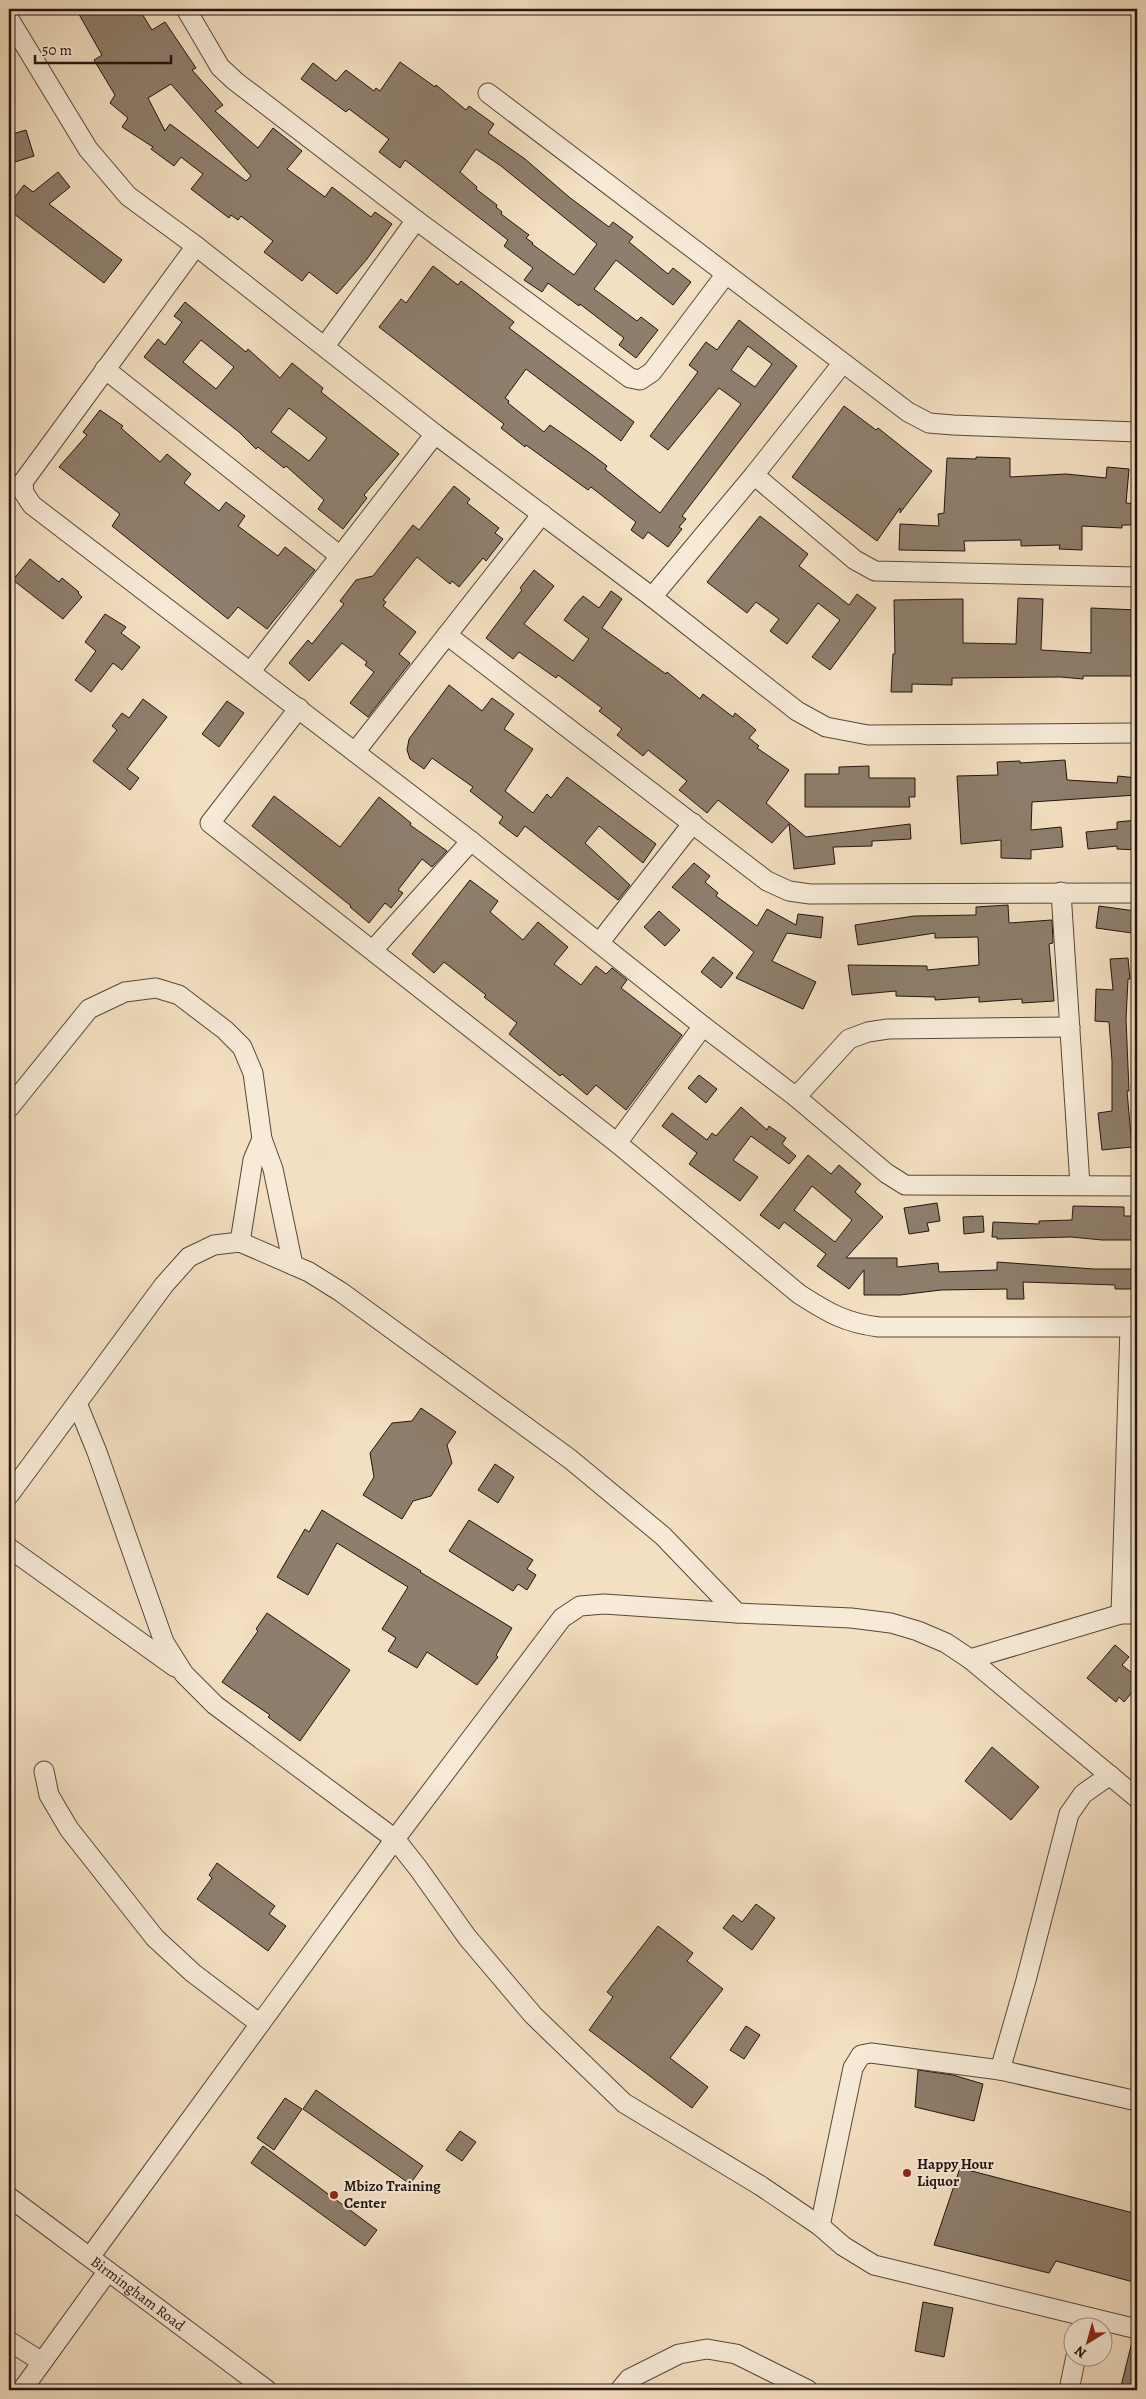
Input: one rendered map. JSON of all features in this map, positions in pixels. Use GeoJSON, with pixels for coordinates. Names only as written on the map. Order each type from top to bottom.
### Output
{"type":"FeatureCollection","features":[{"type":"Feature","properties":{"kind":"street"},"geometry":{"type":"LineString","coordinates":[[186,9],[220,67],[235,81],[416,220],[630,378],[640,380],[652,372],[726,274]]}},
{"type":"Feature","properties":{"kind":"street"},"geometry":{"type":"LineString","coordinates":[[9,19],[88,149],[128,196],[325,346],[435,434],[652,597],[797,711],[826,727],[868,735],[1137,733]]}},
{"type":"Feature","properties":{"kind":"street"},"geometry":{"type":"LineString","coordinates":[[488,93],[842,364],[908,412],[929,423],[1137,432]]}},
{"type":"Feature","properties":{"kind":"street"},"geometry":{"type":"LineString","coordinates":[[325,346],[416,220]]}},
{"type":"Feature","properties":{"kind":"street"},"geometry":{"type":"LineString","coordinates":[[196,246],[23,482],[24,493],[32,505],[472,841],[703,1026],[796,1097],[886,1172],[905,1185],[923,1187],[1137,1186]]}},
{"type":"Feature","properties":{"kind":"street"},"geometry":{"type":"LineString","coordinates":[[652,597],[754,475],[842,364]]}},
{"type":"Feature","properties":{"kind":"street"},"geometry":{"type":"LineString","coordinates":[[105,369],[340,556]]}},
{"type":"Feature","properties":{"kind":"street"},"geometry":{"type":"LineString","coordinates":[[251,671],[435,434]]}},
{"type":"Feature","properties":{"kind":"street"},"geometry":{"type":"LineString","coordinates":[[754,475],[854,560],[875,571],[1137,577]]}},
{"type":"Feature","properties":{"kind":"street"},"geometry":{"type":"LineString","coordinates":[[355,752],[542,514]]}},
{"type":"Feature","properties":{"kind":"street"},"geometry":{"type":"LineString","coordinates":[[447,635],[767,881],[789,891],[810,894],[1137,893]]}},
{"type":"Feature","properties":{"kind":"street"},"geometry":{"type":"LineString","coordinates":[[298,708],[210,823],[617,1142],[799,1294],[831,1315],[856,1325],[879,1327],[1134,1327],[1129,1614],[970,1659]]}},
{"type":"Feature","properties":{"kind":"street"},"geometry":{"type":"LineString","coordinates":[[599,943],[693,823]]}},
{"type":"Feature","properties":{"kind":"street"},"geometry":{"type":"LineString","coordinates":[[373,950],[472,841]]}},
{"type":"Feature","properties":{"kind":"street"},"geometry":{"type":"LineString","coordinates":[[1061,892],[1080,1185]]}},
{"type":"Feature","properties":{"kind":"street"},"geometry":{"type":"LineString","coordinates":[[9,1108],[89,1009],[125,992],[156,988],[179,995],[225,1030],[242,1047],[253,1073],[262,1139],[273,1169],[293,1264]]}},
{"type":"Feature","properties":{"kind":"street"},"geometry":{"type":"LineString","coordinates":[[617,1142],[703,1026]]}},
{"type":"Feature","properties":{"kind":"street"},"geometry":{"type":"LineString","coordinates":[[796,1097],[848,1038],[868,1032],[888,1029],[1070,1027]]}},
{"type":"Feature","properties":{"kind":"street"},"geometry":{"type":"LineString","coordinates":[[240,1242],[253,1160],[262,1139]]}},
{"type":"Feature","properties":{"kind":"street"},"geometry":{"type":"LineString","coordinates":[[9,1495],[164,1285],[189,1256],[214,1245],[240,1242],[293,1264],[341,1292],[570,1459],[663,1536],[737,1613]]}},
{"type":"Feature","properties":{"kind":"street"},"geometry":{"type":"LineString","coordinates":[[77,1403],[97,1452],[164,1642],[184,1674]]}},
{"type":"Feature","properties":{"kind":"street"},"geometry":{"type":"LineString","coordinates":[[9,1548],[184,1674],[215,1705],[394,1840],[418,1868],[467,1937],[533,2016],[624,2102],[762,2186],[820,2226],[843,2246],[874,2265],[1065,2316]]}},
{"type":"Feature","properties":{"kind":"street"},"geometry":{"type":"LineString","coordinates":[[90,2257],[394,1840],[562,1618],[580,1606],[604,1604],[851,1618],[918,1630],[946,1643],[970,1659],[1137,1798]]}},
{"type":"Feature","properties":{"kind":"street"},"geometry":{"type":"LineString","coordinates":[[44,1771],[49,1795],[69,1829],[155,1938],[193,1973],[260,2024]]}},
{"type":"Feature","properties":{"kind":"street"},"geometry":{"type":"LineString","coordinates":[[1000,2070],[1026,1980],[1069,1814],[1083,1794],[1110,1775]]}},
{"type":"Feature","properties":{"kind":"street"},"geometry":{"type":"LineString","coordinates":[[820,2226],[853,2068],[861,2055],[871,2052],[1000,2070],[1137,2101]]}},
{"type":"Feature","properties":{"kind":"street","name":"Birmingham Road"},"geometry":{"type":"LineString","coordinates":[[9,2197],[267,2390]]}},
{"type":"Feature","properties":{"kind":"street"},"geometry":{"type":"LineString","coordinates":[[22,2390],[108,2271]]}},
{"type":"Feature","properties":{"kind":"street"},"geometry":{"type":"LineString","coordinates":[[1114,2326],[1137,2329]]}},
{"type":"Feature","properties":{"kind":"street"},"geometry":{"type":"LineString","coordinates":[[9,2341],[42,2362]]}},
{"type":"Feature","properties":{"kind":"street"},"geometry":{"type":"LineString","coordinates":[[620,2390],[629,2379],[679,2354],[707,2349],[736,2354],[808,2390]]}},
{"type":"Feature","properties":{"kind":"street"},"geometry":{"type":"LineString","coordinates":[[1069,2390],[1074,2366]]}},
{"type":"Feature","properties":{"kind":"building"},"geometry":{"type":"Polygon","coordinates":[[[76,9],[139,9],[152,30],[165,22],[196,68],[192,70],[223,105],[215,111],[258,148],[273,128],[302,151],[287,169],[325,197],[332,187],[371,217],[375,212],[392,224],[367,259],[337,294],[309,272],[302,281],[264,252],[273,241],[241,216],[238,220],[231,215],[229,218],[191,189],[203,174],[181,157],[174,166],[151,149],[153,147],[122,127],[128,118],[110,103],[115,95],[94,60],[102,55],[76,9]],[[171,84],[148,98],[165,131],[170,124],[246,181],[251,176],[171,84]]]}},
{"type":"Feature","properties":{"kind":"building"},"geometry":{"type":"Polygon","coordinates":[[[400,62],[435,87],[436,85],[466,110],[469,106],[494,124],[488,133],[525,159],[569,197],[609,227],[613,222],[633,237],[629,242],[668,274],[673,268],[691,282],[673,305],[616,260],[594,289],[637,321],[641,317],[658,330],[636,358],[619,345],[624,338],[580,304],[579,306],[548,283],[542,292],[524,280],[533,268],[504,246],[508,240],[405,160],[400,168],[379,152],[389,139],[349,109],[346,112],[301,79],[313,63],[336,81],[346,70],[374,91],[376,88],[380,91],[400,62]],[[476,149],[460,172],[477,187],[476,189],[497,205],[496,207],[502,212],[501,214],[529,235],[526,238],[532,244],[574,275],[597,244],[501,166],[476,149]]]}},
{"type":"Feature","properties":{"kind":"building"},"geometry":{"type":"Polygon","coordinates":[[[26,130],[34,156],[15,162],[9,135],[26,130]]]}},
{"type":"Feature","properties":{"kind":"building"},"geometry":{"type":"Polygon","coordinates":[[[58,172],[70,187],[49,204],[122,260],[104,283],[9,210],[9,205],[24,185],[33,192],[58,172]]]}},
{"type":"Feature","properties":{"kind":"building"},"geometry":{"type":"Polygon","coordinates":[[[433,266],[458,285],[461,281],[514,322],[509,328],[634,422],[621,441],[526,369],[505,398],[509,401],[508,403],[544,432],[550,425],[587,451],[607,466],[605,469],[660,513],[741,404],[719,388],[668,450],[650,436],[698,372],[689,365],[706,342],[717,350],[739,320],[797,366],[682,516],[686,519],[679,527],[682,529],[668,547],[648,532],[643,539],[631,530],[636,522],[591,487],[588,490],[526,445],[525,447],[501,428],[504,424],[379,327],[401,299],[406,303],[433,266]],[[748,346],[731,370],[755,387],[772,364],[748,346]]]}},
{"type":"Feature","properties":{"kind":"building"},"geometry":{"type":"Polygon","coordinates":[[[185,302],[246,352],[248,349],[280,378],[292,363],[323,388],[321,392],[399,454],[364,495],[367,498],[343,529],[318,509],[324,500],[286,466],[284,468],[258,447],[256,449],[239,432],[144,357],[158,339],[165,345],[182,322],[174,316],[185,302]],[[201,340],[183,362],[216,389],[234,367],[201,340]],[[289,408],[271,432],[309,461],[327,438],[289,408]]]}},
{"type":"Feature","properties":{"kind":"building"},"geometry":{"type":"Polygon","coordinates":[[[844,406],[876,430],[878,428],[932,471],[900,513],[900,508],[877,541],[792,477],[844,406]]]}},
{"type":"Feature","properties":{"kind":"building"},"geometry":{"type":"Polygon","coordinates":[[[100,410],[123,426],[121,428],[160,462],[167,454],[191,474],[184,483],[219,511],[226,502],[245,516],[238,526],[278,556],[285,547],[315,570],[267,629],[238,607],[228,619],[112,526],[120,514],[59,467],[87,435],[83,432],[100,410]]]}},
{"type":"Feature","properties":{"kind":"building"},"geometry":{"type":"Polygon","coordinates":[[[976,457],[1010,458],[1010,477],[1066,474],[1106,478],[1107,467],[1129,469],[1126,503],[1137,504],[1137,525],[1122,525],[1122,528],[1082,526],[1082,550],[1059,549],[1060,545],[1021,546],[1021,540],[964,541],[965,551],[899,550],[900,524],[939,526],[938,514],[944,513],[947,458],[976,459],[976,457]]]}},
{"type":"Feature","properties":{"kind":"building"},"geometry":{"type":"Polygon","coordinates":[[[454,486],[470,499],[467,503],[499,528],[495,533],[503,539],[486,561],[483,558],[459,587],[452,581],[450,584],[417,557],[383,600],[386,602],[383,606],[416,632],[399,654],[410,663],[368,717],[350,703],[374,672],[365,665],[367,662],[342,643],[309,681],[289,663],[308,640],[312,644],[344,604],[340,601],[356,580],[373,576],[413,525],[419,530],[454,486]]]}},
{"type":"Feature","properties":{"kind":"building"},"geometry":{"type":"Polygon","coordinates":[[[760,516],[808,554],[799,566],[849,605],[857,594],[876,608],[830,670],[812,657],[840,620],[818,603],[787,644],[770,631],[779,619],[756,602],[747,613],[707,582],[760,516]]]}},
{"type":"Feature","properties":{"kind":"building"},"geometry":{"type":"Polygon","coordinates":[[[30,559],[59,582],[62,578],[79,592],[82,597],[63,619],[13,580],[30,559]]]}},
{"type":"Feature","properties":{"kind":"building"},"geometry":{"type":"Polygon","coordinates":[[[534,570],[554,586],[524,624],[573,661],[589,639],[564,620],[575,605],[583,596],[599,608],[611,591],[622,599],[602,628],[666,674],[667,672],[700,699],[703,694],[733,717],[735,713],[756,730],[749,738],[759,746],[757,748],[789,770],[766,803],[806,837],[910,824],[911,839],[872,841],[872,846],[833,847],[835,864],[794,869],[789,824],[772,843],[718,800],[707,813],[679,790],[687,781],[648,750],[643,756],[617,735],[622,729],[599,711],[602,708],[558,675],[556,678],[519,652],[513,659],[486,638],[522,590],[520,588],[534,570]]]}},
{"type":"Feature","properties":{"kind":"building"},"geometry":{"type":"Polygon","coordinates":[[[1018,598],[1043,599],[1041,650],[1091,653],[1091,608],[1137,610],[1137,676],[1083,676],[1083,679],[1061,677],[952,678],[952,685],[912,684],[912,692],[891,692],[893,654],[895,654],[894,600],[963,599],[963,643],[1016,644],[1018,598]]]}},
{"type":"Feature","properties":{"kind":"building"},"geometry":{"type":"Polygon","coordinates":[[[105,614],[126,627],[121,633],[140,647],[122,670],[113,663],[91,692],[75,680],[96,651],[85,642],[105,614]]]}},
{"type":"Feature","properties":{"kind":"building"},"geometry":{"type":"Polygon","coordinates":[[[449,685],[482,711],[492,698],[514,714],[504,729],[533,749],[505,791],[533,813],[547,794],[551,798],[567,777],[656,844],[643,863],[599,826],[585,843],[630,885],[618,900],[525,826],[517,837],[499,823],[503,817],[470,791],[473,787],[432,758],[424,769],[410,759],[407,750],[409,739],[449,685]]]}},
{"type":"Feature","properties":{"kind":"building"},"geometry":{"type":"Polygon","coordinates":[[[143,699],[167,717],[127,769],[139,778],[130,790],[93,761],[117,730],[112,726],[122,713],[129,718],[143,699]]]}},
{"type":"Feature","properties":{"kind":"building"},"geometry":{"type":"Polygon","coordinates":[[[227,701],[244,713],[219,747],[202,734],[227,701]]]}},
{"type":"Feature","properties":{"kind":"building"},"geometry":{"type":"Polygon","coordinates":[[[1065,760],[1067,780],[1117,783],[1118,776],[1137,778],[1137,795],[1032,802],[1031,830],[1061,827],[1063,847],[1031,850],[1031,859],[1001,858],[1001,840],[961,844],[957,776],[998,775],[997,762],[1020,761],[1020,763],[1065,760]]]}},
{"type":"Feature","properties":{"kind":"building"},"geometry":{"type":"Polygon","coordinates":[[[869,766],[869,778],[915,778],[915,797],[909,797],[910,807],[805,807],[805,774],[839,774],[839,767],[869,766]]]}},
{"type":"Feature","properties":{"kind":"building"},"geometry":{"type":"Polygon","coordinates":[[[274,796],[340,847],[379,797],[411,823],[410,825],[447,851],[432,867],[422,859],[398,890],[403,893],[391,908],[385,903],[369,923],[351,906],[252,826],[274,796]]]}},
{"type":"Feature","properties":{"kind":"building"},"geometry":{"type":"Polygon","coordinates":[[[1137,820],[1137,850],[1117,849],[1117,846],[1088,849],[1086,832],[1117,829],[1117,822],[1137,820]]]}},
{"type":"Feature","properties":{"kind":"building"},"geometry":{"type":"Polygon","coordinates":[[[694,863],[710,876],[705,882],[718,893],[716,896],[757,926],[767,909],[796,925],[798,914],[823,917],[821,938],[787,933],[772,961],[816,982],[803,1009],[736,978],[754,952],[672,887],[694,863]]]}},
{"type":"Feature","properties":{"kind":"building"},"geometry":{"type":"Polygon","coordinates":[[[470,880],[498,901],[490,912],[523,940],[538,922],[568,947],[554,964],[581,985],[596,966],[606,974],[612,968],[627,980],[621,988],[682,1035],[626,1110],[596,1085],[587,1095],[562,1074],[560,1076],[509,1034],[517,1023],[484,997],[486,995],[444,962],[434,973],[412,954],[470,880]]]}},
{"type":"Feature","properties":{"kind":"building"},"geometry":{"type":"Polygon","coordinates":[[[1008,905],[1009,923],[1052,920],[1053,943],[1049,944],[1054,1001],[1022,1003],[1022,999],[979,1002],[979,997],[935,1000],[935,997],[896,996],[896,991],[852,995],[848,965],[927,966],[927,970],[979,965],[978,937],[935,938],[935,933],[858,945],[855,925],[914,916],[976,915],[976,907],[1008,905]]]}},
{"type":"Feature","properties":{"kind":"building"},"geometry":{"type":"Polygon","coordinates":[[[1099,906],[1135,911],[1132,933],[1096,928],[1099,906]]]}},
{"type":"Feature","properties":{"kind":"building"},"geometry":{"type":"Polygon","coordinates":[[[659,911],[680,930],[665,946],[644,927],[659,911]]]}},
{"type":"Feature","properties":{"kind":"building"},"geometry":{"type":"Polygon","coordinates":[[[713,957],[733,973],[721,988],[701,972],[713,957]]]}},
{"type":"Feature","properties":{"kind":"building"},"geometry":{"type":"Polygon","coordinates":[[[1128,958],[1130,979],[1128,979],[1126,1019],[1129,1091],[1127,1091],[1132,1147],[1102,1150],[1098,1113],[1112,1111],[1112,1061],[1109,1022],[1095,1021],[1096,989],[1113,990],[1110,959],[1128,958]]]}},
{"type":"Feature","properties":{"kind":"building"},"geometry":{"type":"Polygon","coordinates":[[[699,1075],[717,1089],[706,1103],[688,1088],[699,1075]]]}},
{"type":"Feature","properties":{"kind":"building"},"geometry":{"type":"Polygon","coordinates":[[[741,1107],[767,1130],[769,1126],[786,1138],[782,1144],[796,1156],[789,1164],[751,1136],[733,1160],[758,1177],[740,1201],[689,1164],[697,1153],[662,1126],[672,1113],[707,1140],[712,1133],[716,1136],[741,1107]]]}},
{"type":"Feature","properties":{"kind":"building"},"geometry":{"type":"Polygon","coordinates":[[[808,1155],[831,1174],[839,1165],[861,1184],[855,1192],[883,1217],[846,1258],[897,1258],[897,1267],[938,1263],[939,1272],[997,1270],[997,1262],[1094,1269],[1137,1269],[1137,1289],[1115,1289],[1115,1285],[1023,1282],[1024,1299],[1007,1299],[1007,1289],[941,1290],[900,1295],[864,1295],[864,1270],[849,1289],[817,1266],[826,1254],[784,1222],[779,1229],[760,1215],[808,1155]],[[812,1186],[794,1210],[835,1242],[852,1220],[812,1186]]]}},
{"type":"Feature","properties":{"kind":"building"},"geometry":{"type":"Polygon","coordinates":[[[937,1203],[940,1221],[927,1223],[929,1231],[909,1234],[904,1208],[937,1203]]]}},
{"type":"Feature","properties":{"kind":"building"},"geometry":{"type":"Polygon","coordinates":[[[1073,1206],[1124,1207],[1124,1216],[1137,1216],[1137,1240],[1102,1240],[1071,1237],[997,1239],[997,1237],[992,1237],[993,1222],[1039,1224],[1039,1221],[1072,1220],[1073,1206]]]}},
{"type":"Feature","properties":{"kind":"building"},"geometry":{"type":"Polygon","coordinates":[[[983,1216],[984,1232],[964,1234],[963,1217],[983,1216]]]}},
{"type":"Feature","properties":{"kind":"building"},"geometry":{"type":"Polygon","coordinates":[[[421,1408],[456,1432],[447,1445],[452,1463],[431,1496],[413,1501],[402,1519],[363,1495],[374,1477],[370,1453],[392,1423],[412,1421],[421,1408]]]}},
{"type":"Feature","properties":{"kind":"building"},"geometry":{"type":"Polygon","coordinates":[[[495,1464],[514,1477],[498,1503],[478,1490],[495,1464]]]}},
{"type":"Feature","properties":{"kind":"building"},"geometry":{"type":"Polygon","coordinates":[[[322,1510],[512,1628],[496,1655],[498,1657],[477,1685],[427,1652],[417,1668],[388,1651],[396,1638],[382,1629],[408,1587],[337,1543],[308,1595],[277,1577],[305,1529],[309,1532],[322,1510]]]}},
{"type":"Feature","properties":{"kind":"building"},"geometry":{"type":"Polygon","coordinates":[[[469,1520],[533,1560],[527,1569],[536,1575],[527,1590],[518,1584],[513,1591],[449,1551],[469,1520]]]}},
{"type":"Feature","properties":{"kind":"building"},"geometry":{"type":"Polygon","coordinates":[[[267,1613],[350,1670],[300,1741],[268,1717],[270,1715],[222,1682],[258,1631],[256,1629],[267,1613]]]}},
{"type":"Feature","properties":{"kind":"building"},"geometry":{"type":"Polygon","coordinates":[[[1115,1645],[1129,1657],[1122,1665],[1137,1677],[1137,1686],[1124,1702],[1119,1697],[1116,1702],[1087,1678],[1115,1645]]]}},
{"type":"Feature","properties":{"kind":"building"},"geometry":{"type":"Polygon","coordinates":[[[992,1747],[1039,1787],[1011,1820],[965,1781],[992,1747]]]}},
{"type":"Feature","properties":{"kind":"building"},"geometry":{"type":"Polygon","coordinates":[[[217,1863],[275,1906],[269,1914],[286,1926],[268,1951],[197,1899],[212,1878],[209,1875],[217,1863]]]}},
{"type":"Feature","properties":{"kind":"building"},"geometry":{"type":"Polygon","coordinates":[[[756,1904],[775,1918],[752,1950],[723,1928],[733,1915],[742,1922],[756,1904]]]}},
{"type":"Feature","properties":{"kind":"building"},"geometry":{"type":"Polygon","coordinates":[[[658,1926],[693,1953],[687,1961],[723,1989],[670,2058],[708,2087],[692,2108],[589,2030],[613,1997],[607,1992],[658,1926]]]}},
{"type":"Feature","properties":{"kind":"building"},"geometry":{"type":"Polygon","coordinates":[[[746,2026],[760,2035],[744,2059],[730,2050],[746,2026]]]}},
{"type":"Feature","properties":{"kind":"building"},"geometry":{"type":"Polygon","coordinates":[[[918,2070],[953,2075],[983,2084],[974,2121],[915,2107],[918,2070]]]}},
{"type":"Feature","properties":{"kind":"building"},"geometry":{"type":"Polygon","coordinates":[[[316,2090],[423,2166],[410,2184],[303,2109],[316,2090]]]}},
{"type":"Feature","properties":{"kind":"building"},"geometry":{"type":"Polygon","coordinates":[[[285,2098],[302,2109],[274,2150],[257,2138],[285,2098]]]}},
{"type":"Feature","properties":{"kind":"building"},"geometry":{"type":"Polygon","coordinates":[[[460,2131],[476,2142],[462,2161],[446,2150],[460,2131]]]}},
{"type":"Feature","properties":{"kind":"building"},"geometry":{"type":"Polygon","coordinates":[[[263,2146],[377,2230],[365,2246],[251,2163],[263,2146]]]}},
{"type":"Feature","properties":{"kind":"building"},"geometry":{"type":"Polygon","coordinates":[[[960,2168],[1137,2214],[1137,2283],[1056,2261],[1049,2273],[934,2245],[960,2168]]]}},
{"type":"Feature","properties":{"kind":"building"},"geometry":{"type":"Polygon","coordinates":[[[923,2302],[953,2308],[944,2357],[915,2351],[923,2302]]]}},
{"type":"Feature","properties":{"kind":"building"},"geometry":{"type":"Polygon","coordinates":[[[1132,2342],[1137,2343],[1137,2390],[1120,2390],[1132,2342]]]}},
{"type":"Feature","properties":{"kind":"place","name":"Happy Hour Liquor"},"geometry":{"type":"Point","coordinates":[907,2173]}},
{"type":"Feature","properties":{"kind":"place","name":"Mbizo Training Center"},"geometry":{"type":"Point","coordinates":[334,2195]}}]}
